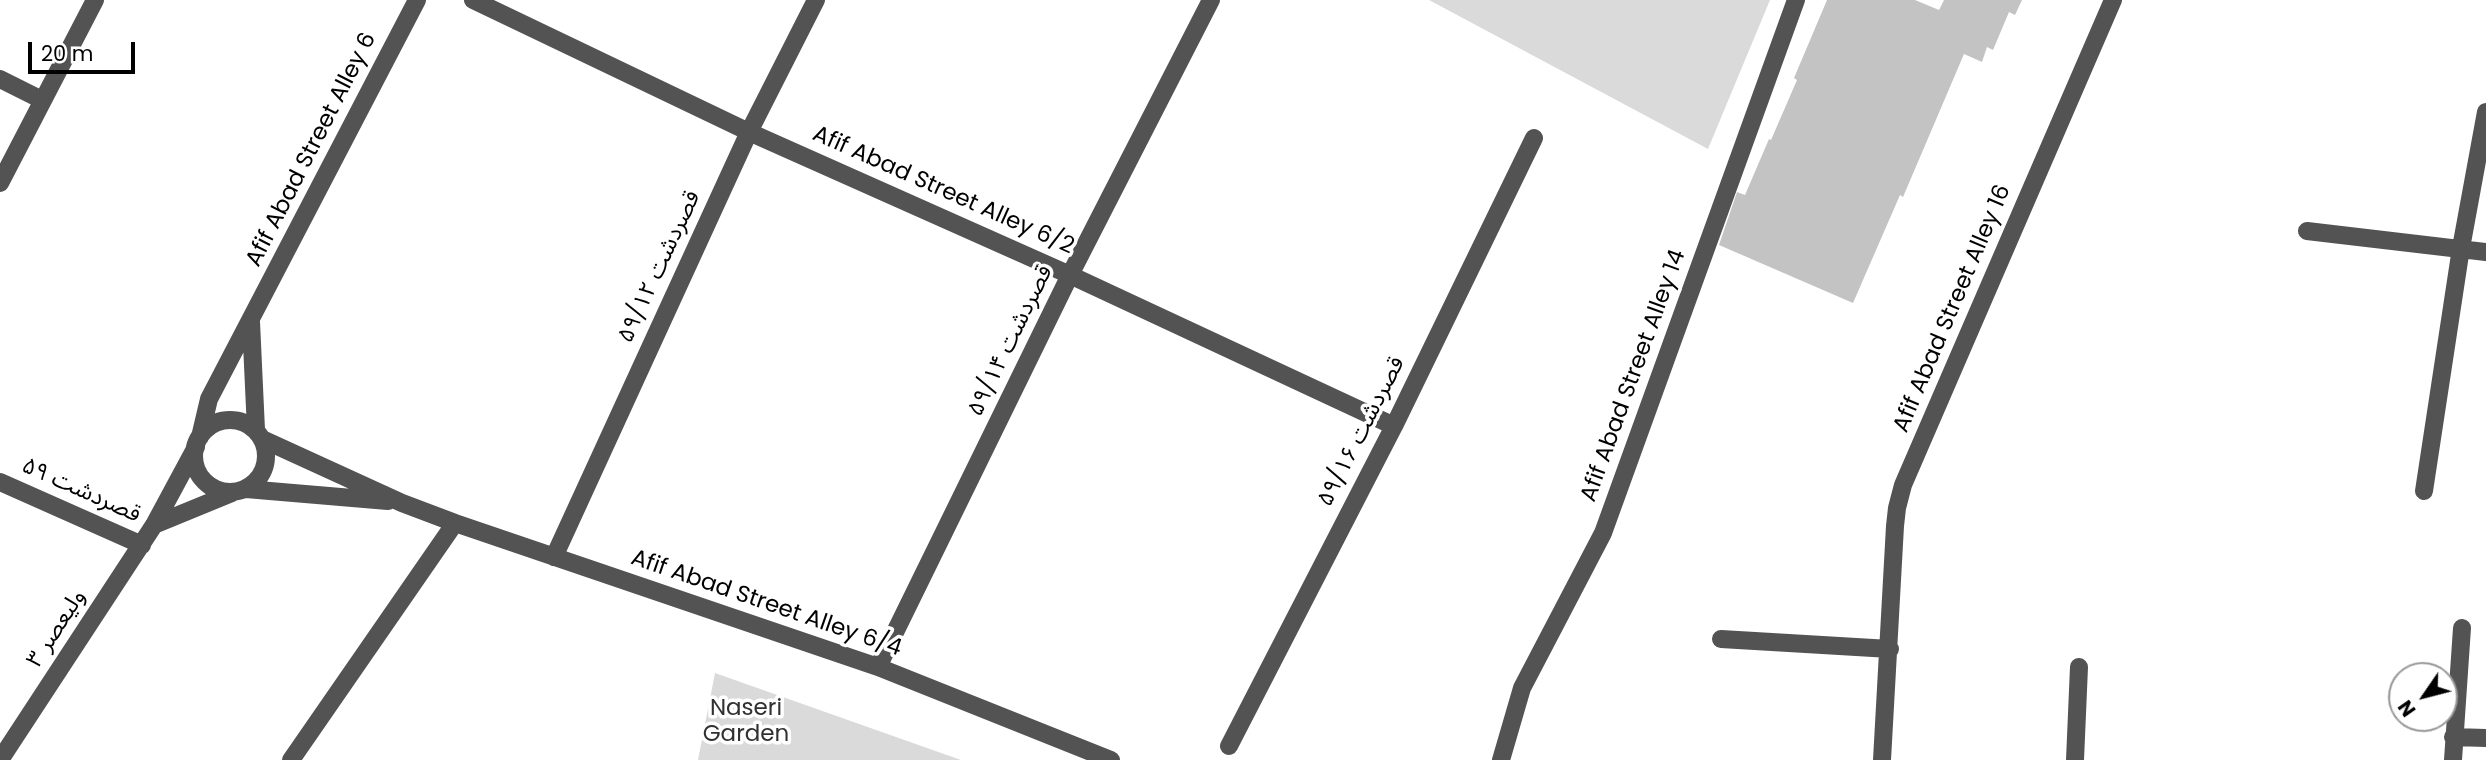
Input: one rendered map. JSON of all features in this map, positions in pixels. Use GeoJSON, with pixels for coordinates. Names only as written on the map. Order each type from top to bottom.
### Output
{"type":"FeatureCollection","features":[{"type":"Feature","properties":{"kind":"street"},"geometry":{"type":"LineString","coordinates":[[0,183],[95,0]]}},
{"type":"Feature","properties":{"kind":"street","name":"Afif Abad Street Alley 6"},"geometry":{"type":"LineString","coordinates":[[198,442],[209,399],[417,0]]}},
{"type":"Feature","properties":{"kind":"street","name":"Afif Abad Street Alley 6/2"},"geometry":{"type":"LineString","coordinates":[[473,0],[749,132],[1070,275],[1394,426]]}},
{"type":"Feature","properties":{"kind":"street","name":"۵۹/۱۲ قصردشت"},"geometry":{"type":"LineString","coordinates":[[554,557],[749,132],[816,0]]}},
{"type":"Feature","properties":{"kind":"street","name":"۵۹/۱۴ قصردشت"},"geometry":{"type":"LineString","coordinates":[[878,667],[1070,275],[1211,0]]}},
{"type":"Feature","properties":{"kind":"street","name":"Afif Abad Street Alley 14"},"geometry":{"type":"LineString","coordinates":[[1501,760],[1522,688],[1603,533],[1796,0]]}},
{"type":"Feature","properties":{"kind":"street","name":"Afif Abad Street Alley 16"},"geometry":{"type":"LineString","coordinates":[[1882,760],[1896,517],[1903,485],[2113,0]]}},
{"type":"Feature","properties":{"kind":"street"},"geometry":{"type":"LineString","coordinates":[[0,79],[42,100]]}},
{"type":"Feature","properties":{"kind":"street"},"geometry":{"type":"LineString","coordinates":[[2424,491],[2461,247],[2486,113]]}},
{"type":"Feature","properties":{"kind":"street","name":"۵۹/۱۶ قصردشت"},"geometry":{"type":"LineString","coordinates":[[1229,746],[1394,426],[1534,138]]}},
{"type":"Feature","properties":{"kind":"street"},"geometry":{"type":"LineString","coordinates":[[2307,231],[2486,252]]}},
{"type":"Feature","properties":{"kind":"street","name":"Afif Abad Street Alley 6"},"geometry":{"type":"LineString","coordinates":[[251,322],[259,435]]}},
{"type":"Feature","properties":{"kind":"street"},"geometry":{"type":"LineString","coordinates":[[155,525],[240,490],[255,482],[266,462],[259,435],[247,424],[226,420],[206,429],[198,442],[195,464],[204,479],[217,490],[240,490]]}},
{"type":"Feature","properties":{"kind":"street","name":"Afif Abad Street Alley 6/4"},"geometry":{"type":"LineString","coordinates":[[259,435],[402,503],[878,667],[1111,760]]}},
{"type":"Feature","properties":{"kind":"street","name":"۳ ولیعصر"},"geometry":{"type":"LineString","coordinates":[[0,760],[155,525],[198,442]]}},
{"type":"Feature","properties":{"kind":"street","name":"۵۹ قصردشت"},"geometry":{"type":"LineString","coordinates":[[0,482],[142,545]]}},
{"type":"Feature","properties":{"kind":"street","name":"Afif Abad Street Alley 6/4"},"geometry":{"type":"LineString","coordinates":[[240,490],[402,503]]}},
{"type":"Feature","properties":{"kind":"street"},"geometry":{"type":"LineString","coordinates":[[291,760],[455,523]]}},
{"type":"Feature","properties":{"kind":"street"},"geometry":{"type":"LineString","coordinates":[[2453,760],[2462,628]]}},
{"type":"Feature","properties":{"kind":"street"},"geometry":{"type":"LineString","coordinates":[[1721,639],[1890,649]]}},
{"type":"Feature","properties":{"kind":"street"},"geometry":{"type":"LineString","coordinates":[[2075,760],[2079,667]]}},
{"type":"Feature","properties":{"kind":"street"},"geometry":{"type":"LineString","coordinates":[[2454,737],[2486,738]]}},
{"type":"Feature","properties":{"kind":"green space"},"geometry":{"type":"Polygon","coordinates":[[[1429,0],[1770,0],[1708,149],[1429,0]]]}},
{"type":"Feature","properties":{"kind":"green space","name":"Naseri Garden"},"geometry":{"type":"Polygon","coordinates":[[[715,673],[961,760],[698,760],[715,673]]]}},
{"type":"Feature","properties":{"kind":"building"},"geometry":{"type":"Polygon","coordinates":[[[1827,0],[1915,0],[1939,10],[1944,0],[2022,0],[2015,15],[2009,12],[1993,50],[1987,47],[1982,62],[1964,54],[1903,197],[1900,195],[1853,303],[1719,245],[1737,192],[1745,195],[1769,139],[1771,140],[1827,0]]]}}]}
